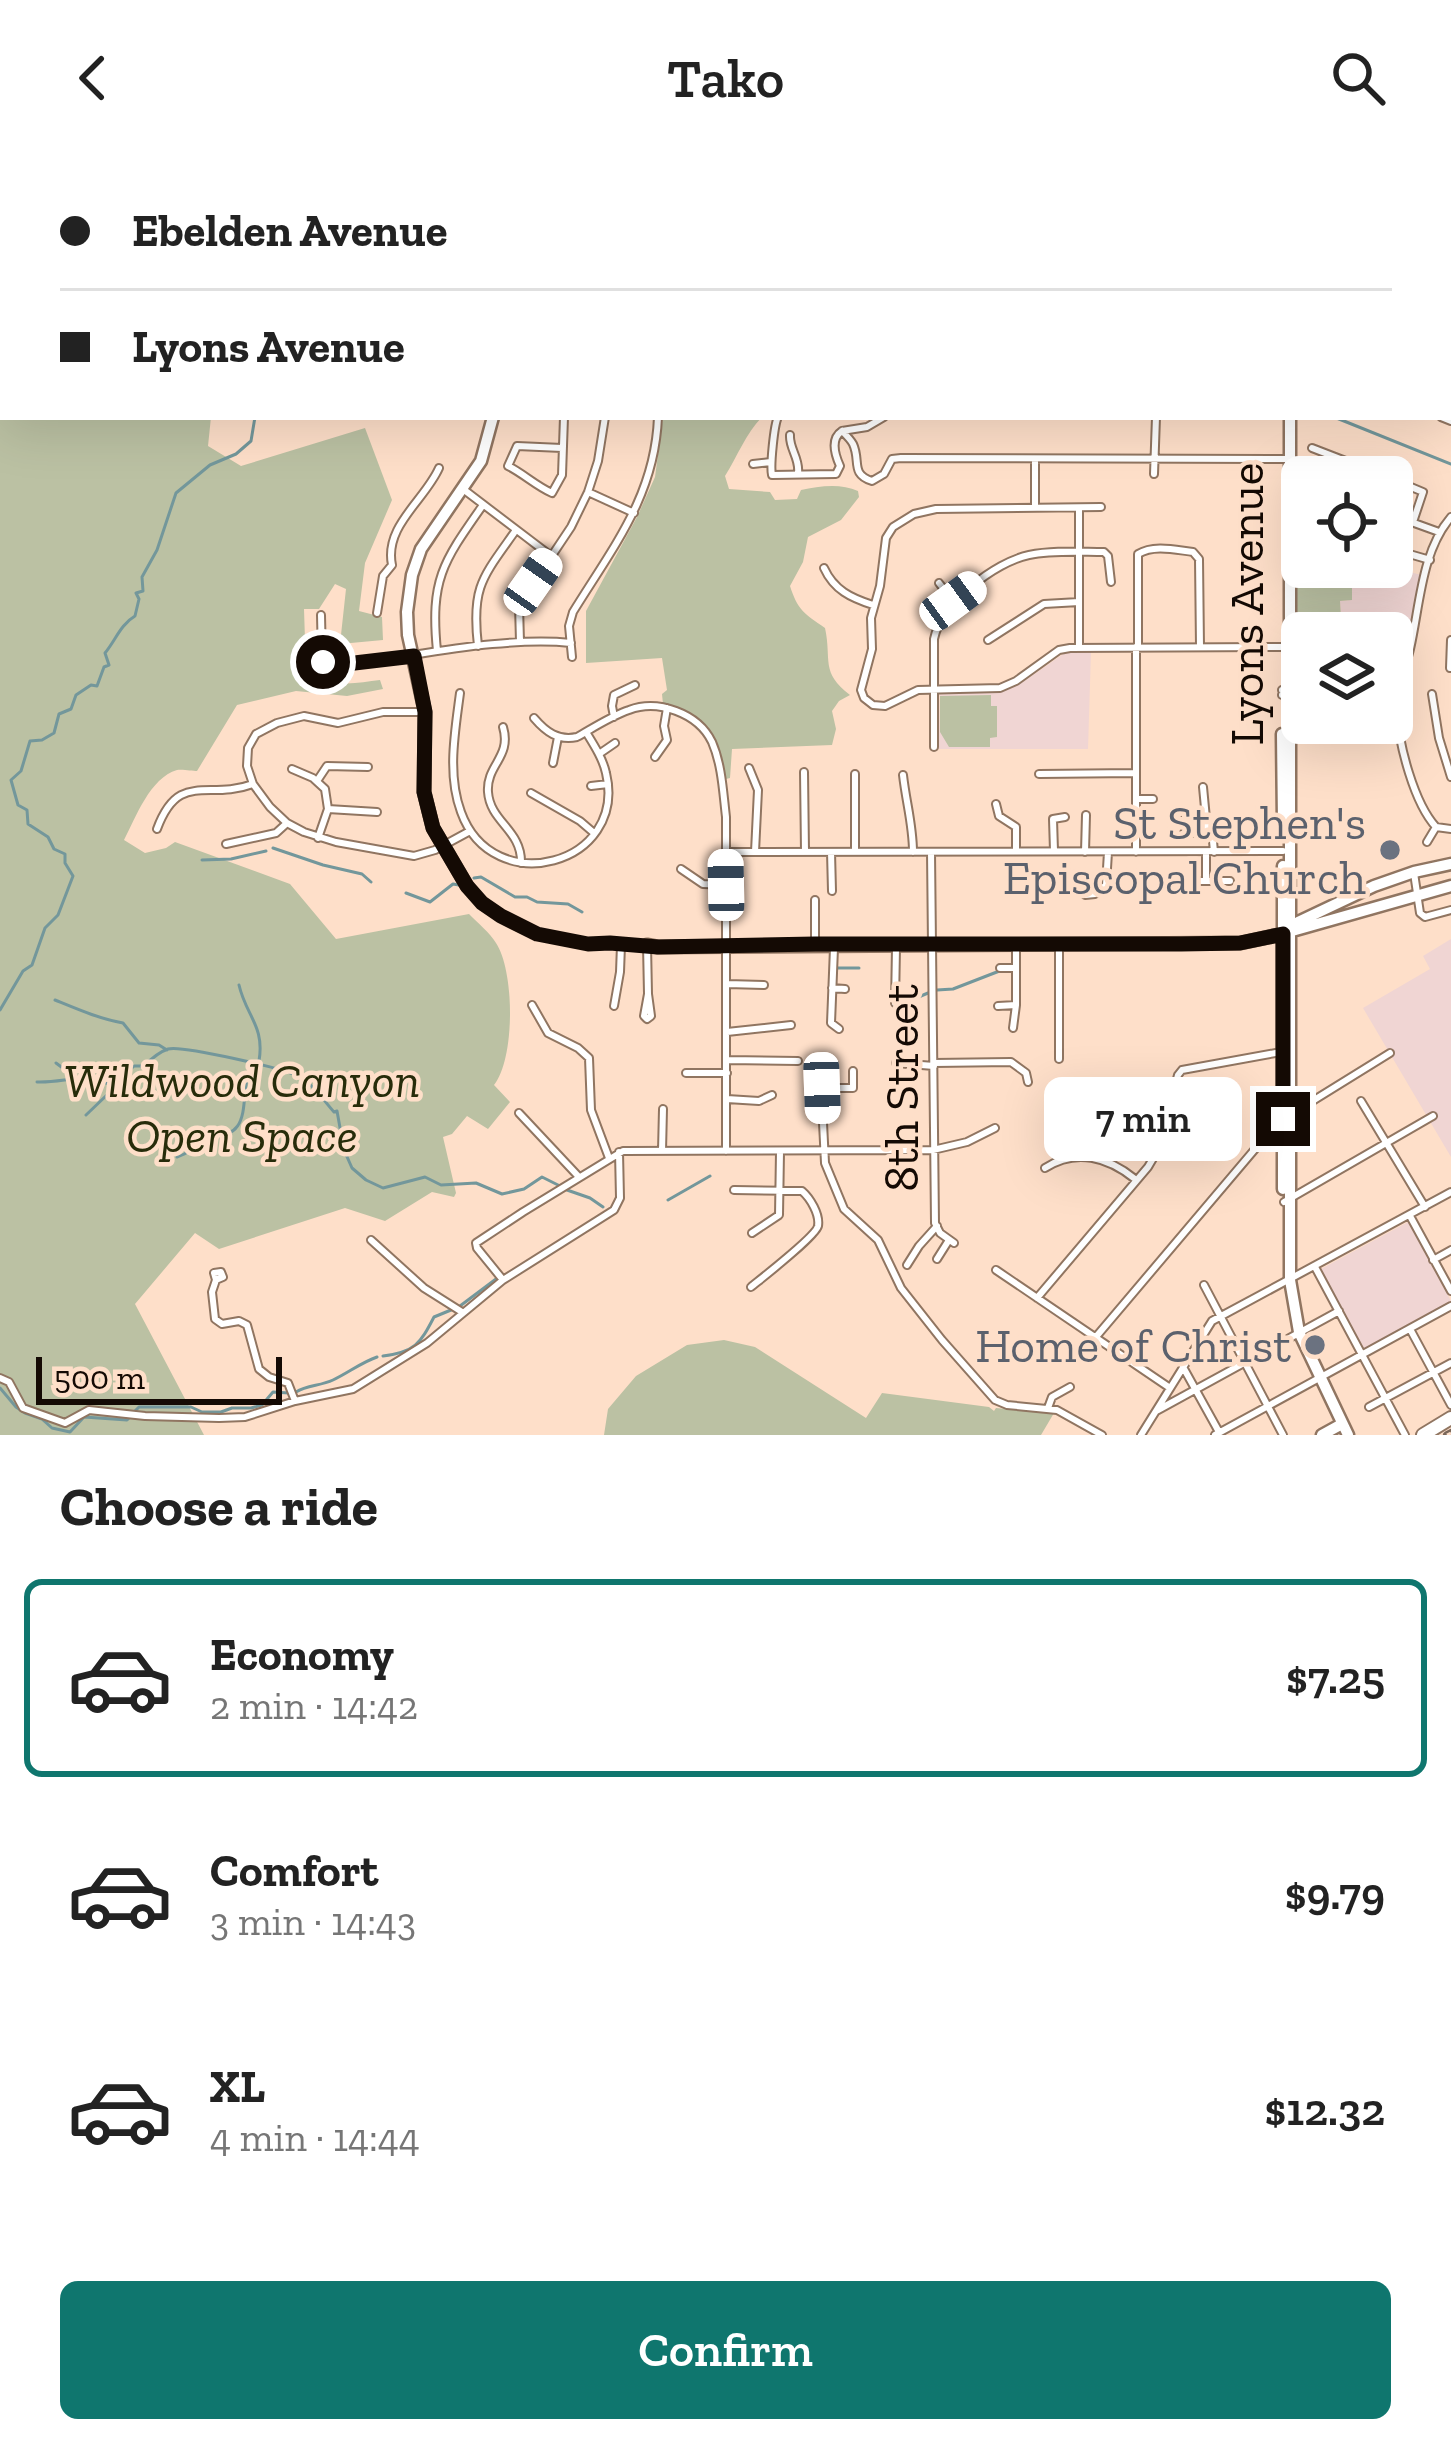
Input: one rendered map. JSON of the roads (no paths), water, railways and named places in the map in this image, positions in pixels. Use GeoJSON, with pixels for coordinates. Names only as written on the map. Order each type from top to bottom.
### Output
{"type":"FeatureCollection","features":[{"type":"Feature","properties":{"kind":"main road"},"geometry":{"type":"LineString","coordinates":[[467,886],[433,828],[424,792],[425,712],[408,635],[401,571],[463,490],[481,460],[492,420]]}},
{"type":"Feature","properties":{"kind":"main road","name":"Lyons Avenue"},"geometry":{"type":"LineString","coordinates":[[1286,420],[1286,456]]}},
{"type":"Feature","properties":{"kind":"main road","name":"Lyons Avenue"},"geometry":{"type":"LineString","coordinates":[[1287,929],[1283,851],[1289,744]]}},
{"type":"Feature","properties":{"kind":"main road","name":"Lyons Avenue"},"geometry":{"type":"LineString","coordinates":[[1286,800],[1287,1282],[1297,1334],[1345,1430]]}},
{"type":"Feature","properties":{"kind":"main road"},"geometry":{"type":"LineString","coordinates":[[1287,929],[1374,886],[1451,864]]}},
{"type":"Feature","properties":{"kind":"main road"},"geometry":{"type":"LineString","coordinates":[[647,945],[692,941],[727,945],[1223,942],[1451,886]]}},
{"type":"Feature","properties":{"kind":"main road"},"geometry":{"type":"LineString","coordinates":[[1423,1435],[1451,1418]]}},
{"type":"Feature","properties":{"kind":"main road"},"geometry":{"type":"LineString","coordinates":[[1322,1435],[1345,1430]]}},
{"type":"Feature","properties":{"kind":"street"},"geometry":{"type":"LineString","coordinates":[[562,448],[517,446],[508,466],[552,493],[562,475],[564,420]]}},
{"type":"Feature","properties":{"kind":"street"},"geometry":{"type":"LineString","coordinates":[[520,642],[519,605],[571,527],[588,492],[605,420]]}},
{"type":"Feature","properties":{"kind":"street"},"geometry":{"type":"LineString","coordinates":[[572,658],[569,626],[573,612],[634,513],[652,469],[658,420]]}},
{"type":"Feature","properties":{"kind":"street"},"geometry":{"type":"LineString","coordinates":[[777,420],[772,475],[836,474],[840,466],[834,457],[835,440],[842,430]]}},
{"type":"Feature","properties":{"kind":"street"},"geometry":{"type":"LineString","coordinates":[[842,430],[868,428],[880,420]]}},
{"type":"Feature","properties":{"kind":"street"},"geometry":{"type":"LineString","coordinates":[[1154,474],[1156,420]]}},
{"type":"Feature","properties":{"kind":"street"},"geometry":{"type":"LineString","coordinates":[[842,430],[853,444],[857,468],[872,482],[892,459],[901,458],[1281,459]]}},
{"type":"Feature","properties":{"kind":"street"},"geometry":{"type":"LineString","coordinates":[[790,435],[798,473]]}},
{"type":"Feature","properties":{"kind":"street"},"geometry":{"type":"LineString","coordinates":[[1312,448],[1333,456]]}},
{"type":"Feature","properties":{"kind":"street"},"geometry":{"type":"LineString","coordinates":[[1035,459],[1035,508]]}},
{"type":"Feature","properties":{"kind":"street"},"geometry":{"type":"LineString","coordinates":[[753,464],[771,462]]}},
{"type":"Feature","properties":{"kind":"street"},"geometry":{"type":"LineString","coordinates":[[377,614],[383,576],[401,571],[390,547],[439,467]]}},
{"type":"Feature","properties":{"kind":"street"},"geometry":{"type":"LineString","coordinates":[[1413,488],[1423,492],[1413,522],[1440,532]]}},
{"type":"Feature","properties":{"kind":"street"},"geometry":{"type":"LineString","coordinates":[[463,490],[551,556]]}},
{"type":"Feature","properties":{"kind":"street"},"geometry":{"type":"LineString","coordinates":[[588,492],[634,513]]}},
{"type":"Feature","properties":{"kind":"street"},"geometry":{"type":"LineString","coordinates":[[437,652],[434,605],[440,572],[483,505]]}},
{"type":"Feature","properties":{"kind":"street"},"geometry":{"type":"LineString","coordinates":[[1101,507],[936,509],[914,514],[893,527],[886,538],[873,605],[872,649],[861,690],[864,698],[885,706],[910,692],[1006,686],[1059,650],[1079,647],[1281,647]]}},
{"type":"Feature","properties":{"kind":"street"},"geometry":{"type":"LineString","coordinates":[[1079,508],[1079,647]]}},
{"type":"Feature","properties":{"kind":"street"},"geometry":{"type":"LineString","coordinates":[[1413,622],[1440,532],[1451,517]]}},
{"type":"Feature","properties":{"kind":"street"},"geometry":{"type":"LineString","coordinates":[[478,648],[474,609],[478,592],[484,575],[516,530]]}},
{"type":"Feature","properties":{"kind":"street"},"geometry":{"type":"LineString","coordinates":[[1136,852],[1138,554],[1171,549],[1193,552],[1199,559],[1200,647]]}},
{"type":"Feature","properties":{"kind":"street"},"geometry":{"type":"LineString","coordinates":[[934,747],[937,625],[953,601],[1023,556],[1104,553],[1111,582]]}},
{"type":"Feature","properties":{"kind":"street"},"geometry":{"type":"LineString","coordinates":[[1413,556],[1430,560]]}},
{"type":"Feature","properties":{"kind":"street"},"geometry":{"type":"LineString","coordinates":[[824,568],[840,590],[873,605]]}},
{"type":"Feature","properties":{"kind":"street"},"geometry":{"type":"LineString","coordinates":[[939,584],[953,601]]}},
{"type":"Feature","properties":{"kind":"street"},"geometry":{"type":"LineString","coordinates":[[988,640],[1031,609],[1079,602]]}},
{"type":"Feature","properties":{"kind":"street"},"geometry":{"type":"LineString","coordinates":[[321,615],[325,666],[520,642],[571,643]]}},
{"type":"Feature","properties":{"kind":"street"},"geometry":{"type":"LineString","coordinates":[[1450,668],[1451,640]]}},
{"type":"Feature","properties":{"kind":"street"},"geometry":{"type":"LineString","coordinates":[[614,717],[614,695],[634,685]]}},
{"type":"Feature","properties":{"kind":"street"},"geometry":{"type":"LineString","coordinates":[[460,693],[453,776],[461,812],[470,831],[502,859],[548,863],[565,857],[580,849],[603,820],[609,796],[606,770],[586,732]]}},
{"type":"Feature","properties":{"kind":"street"},"geometry":{"type":"LineString","coordinates":[[1432,694],[1438,738],[1451,777]]}},
{"type":"Feature","properties":{"kind":"street"},"geometry":{"type":"LineString","coordinates":[[534,718],[558,737],[578,737],[632,708],[667,708],[695,721],[712,742],[722,784],[726,852],[726,1151]]}},
{"type":"Feature","properties":{"kind":"street"},"geometry":{"type":"LineString","coordinates":[[655,757],[667,740],[667,708]]}},
{"type":"Feature","properties":{"kind":"street"},"geometry":{"type":"LineString","coordinates":[[425,712],[382,712],[338,723],[304,716],[277,723],[256,734],[248,748],[246,763],[253,784],[287,823],[319,838],[404,856],[423,855],[470,831]]}},
{"type":"Feature","properties":{"kind":"street"},"geometry":{"type":"LineString","coordinates":[[503,727],[506,748],[490,777],[489,797],[520,844],[521,863]]}},
{"type":"Feature","properties":{"kind":"street"},"geometry":{"type":"LineString","coordinates":[[553,763],[558,737]]}},
{"type":"Feature","properties":{"kind":"street"},"geometry":{"type":"LineString","coordinates":[[599,754],[615,743]]}},
{"type":"Feature","properties":{"kind":"street"},"geometry":{"type":"LineString","coordinates":[[1403,744],[1425,812],[1436,826],[1451,830]]}},
{"type":"Feature","properties":{"kind":"street"},"geometry":{"type":"LineString","coordinates":[[317,781],[326,766],[368,767]]}},
{"type":"Feature","properties":{"kind":"street"},"geometry":{"type":"LineString","coordinates":[[749,768],[758,790],[754,852]]}},
{"type":"Feature","properties":{"kind":"street"},"geometry":{"type":"LineString","coordinates":[[292,769],[317,781],[327,793],[328,809],[319,838]]}},
{"type":"Feature","properties":{"kind":"street"},"geometry":{"type":"LineString","coordinates":[[804,772],[805,852]]}},
{"type":"Feature","properties":{"kind":"street"},"geometry":{"type":"LineString","coordinates":[[1039,774],[1135,773]]}},
{"type":"Feature","properties":{"kind":"street"},"geometry":{"type":"LineString","coordinates":[[855,774],[855,852]]}},
{"type":"Feature","properties":{"kind":"street"},"geometry":{"type":"LineString","coordinates":[[903,776],[914,852]]}},
{"type":"Feature","properties":{"kind":"street"},"geometry":{"type":"LineString","coordinates":[[157,829],[169,804],[187,791],[235,791],[253,784]]}},
{"type":"Feature","properties":{"kind":"street"},"geometry":{"type":"LineString","coordinates":[[591,786],[608,784]]}},
{"type":"Feature","properties":{"kind":"street"},"geometry":{"type":"LineString","coordinates":[[1203,788],[1210,852],[1201,881],[1230,881]]}},
{"type":"Feature","properties":{"kind":"street"},"geometry":{"type":"LineString","coordinates":[[531,794],[594,833]]}},
{"type":"Feature","properties":{"kind":"street"},"geometry":{"type":"LineString","coordinates":[[1136,799],[1153,800]]}},
{"type":"Feature","properties":{"kind":"street"},"geometry":{"type":"LineString","coordinates":[[996,804],[999,816],[1016,827],[1016,852]]}},
{"type":"Feature","properties":{"kind":"street"},"geometry":{"type":"LineString","coordinates":[[328,809],[377,812]]}},
{"type":"Feature","properties":{"kind":"street"},"geometry":{"type":"LineString","coordinates":[[1085,852],[1086,815]]}},
{"type":"Feature","properties":{"kind":"street"},"geometry":{"type":"LineString","coordinates":[[1054,852],[1053,819],[1065,818]]}},
{"type":"Feature","properties":{"kind":"street"},"geometry":{"type":"LineString","coordinates":[[1184,820],[1206,819]]}},
{"type":"Feature","properties":{"kind":"street"},"geometry":{"type":"LineString","coordinates":[[226,844],[276,833],[287,823]]}},
{"type":"Feature","properties":{"kind":"street"},"geometry":{"type":"LineString","coordinates":[[1427,842],[1436,826]]}},
{"type":"Feature","properties":{"kind":"street"},"geometry":{"type":"LineString","coordinates":[[1184,833],[1209,833]]}},
{"type":"Feature","properties":{"kind":"street"},"geometry":{"type":"LineString","coordinates":[[726,852],[1283,851]]}},
{"type":"Feature","properties":{"kind":"street"},"geometry":{"type":"LineString","coordinates":[[831,852],[832,891]]}},
{"type":"Feature","properties":{"kind":"street","name":"8th Street"},"geometry":{"type":"LineString","coordinates":[[931,852],[933,1150],[937,1226],[951,1242],[938,1259]]}},
{"type":"Feature","properties":{"kind":"street"},"geometry":{"type":"LineString","coordinates":[[1085,895],[1095,895],[1106,885],[1108,852]]}},
{"type":"Feature","properties":{"kind":"street"},"geometry":{"type":"LineString","coordinates":[[681,868],[703,884],[726,885]]}},
{"type":"Feature","properties":{"kind":"street"},"geometry":{"type":"LineString","coordinates":[[1414,872],[1420,913],[1425,917],[1451,910]]}},
{"type":"Feature","properties":{"kind":"street"},"geometry":{"type":"LineString","coordinates":[[467,886],[501,916],[537,934],[588,944],[647,945],[648,994]]}},
{"type":"Feature","properties":{"kind":"street"},"geometry":{"type":"LineString","coordinates":[[815,900],[815,944]]}},
{"type":"Feature","properties":{"kind":"street"},"geometry":{"type":"LineString","coordinates":[[834,944],[831,1023],[839,1029]]}},
{"type":"Feature","properties":{"kind":"street"},"geometry":{"type":"LineString","coordinates":[[896,944],[896,1003]]}},
{"type":"Feature","properties":{"kind":"street"},"geometry":{"type":"LineString","coordinates":[[614,1006],[621,945]]}},
{"type":"Feature","properties":{"kind":"street"},"geometry":{"type":"LineString","coordinates":[[1013,1028],[1016,945]]}},
{"type":"Feature","properties":{"kind":"street"},"geometry":{"type":"LineString","coordinates":[[1059,945],[1059,1059]]}},
{"type":"Feature","properties":{"kind":"street"},"geometry":{"type":"LineString","coordinates":[[1000,968],[1016,968]]}},
{"type":"Feature","properties":{"kind":"street"},"geometry":{"type":"LineString","coordinates":[[727,984],[764,985]]}},
{"type":"Feature","properties":{"kind":"street"},"geometry":{"type":"LineString","coordinates":[[832,988],[845,988]]}},
{"type":"Feature","properties":{"kind":"street"},"geometry":{"type":"LineString","coordinates":[[532,1005],[548,1033],[589,1058],[591,1110],[609,1158]]}},
{"type":"Feature","properties":{"kind":"street"},"geometry":{"type":"LineString","coordinates":[[998,1006],[1016,1005]]}},
{"type":"Feature","properties":{"kind":"street"},"geometry":{"type":"LineString","coordinates":[[728,1032],[791,1025]]}},
{"type":"Feature","properties":{"kind":"street"},"geometry":{"type":"LineString","coordinates":[[1037,1298],[1148,1167],[1158,1150],[1178,1075],[1186,1067],[1286,1050]]}},
{"type":"Feature","properties":{"kind":"street"},"geometry":{"type":"LineString","coordinates":[[1095,1338],[1266,1134],[1390,1053]]}},
{"type":"Feature","properties":{"kind":"street"},"geometry":{"type":"LineString","coordinates":[[727,1060],[798,1061]]}},
{"type":"Feature","properties":{"kind":"street"},"geometry":{"type":"LineString","coordinates":[[820,1062],[828,1171],[847,1214],[878,1240],[901,1288],[989,1395],[1006,1405],[1048,1408],[1102,1435]]}},
{"type":"Feature","properties":{"kind":"street"},"geometry":{"type":"LineString","coordinates":[[896,1063],[1011,1062],[1026,1073],[1028,1082]]}},
{"type":"Feature","properties":{"kind":"street"},"geometry":{"type":"LineString","coordinates":[[686,1072],[727,1072]]}},
{"type":"Feature","properties":{"kind":"street"},"geometry":{"type":"LineString","coordinates":[[822,1088],[853,1088],[854,1072]]}},
{"type":"Feature","properties":{"kind":"street"},"geometry":{"type":"LineString","coordinates":[[1123,1101],[1148,1086],[1174,1090]]}},
{"type":"Feature","properties":{"kind":"street"},"geometry":{"type":"LineString","coordinates":[[727,1099],[759,1101],[772,1095]]}},
{"type":"Feature","properties":{"kind":"street"},"geometry":{"type":"LineString","coordinates":[[1361,1101],[1425,1207]]}},
{"type":"Feature","properties":{"kind":"street"},"geometry":{"type":"LineString","coordinates":[[662,1150],[663,1109]]}},
{"type":"Feature","properties":{"kind":"street"},"geometry":{"type":"LineString","coordinates":[[519,1113],[579,1178]]}},
{"type":"Feature","properties":{"kind":"street"},"geometry":{"type":"LineString","coordinates":[[1287,1201],[1433,1116]]}},
{"type":"Feature","properties":{"kind":"street"},"geometry":{"type":"LineString","coordinates":[[503,1280],[476,1246],[619,1153],[933,1150],[967,1142],[995,1128]]}},
{"type":"Feature","properties":{"kind":"street"},"geometry":{"type":"LineString","coordinates":[[1158,1150],[1179,1154]]}},
{"type":"Feature","properties":{"kind":"street"},"geometry":{"type":"LineString","coordinates":[[752,1233],[778,1215],[780,1152]]}},
{"type":"Feature","properties":{"kind":"street"},"geometry":{"type":"LineString","coordinates":[[0,1378],[9,1382],[23,1408],[65,1423],[89,1410],[245,1417],[295,1400],[353,1389],[427,1343],[503,1280],[619,1204],[619,1153]]}},
{"type":"Feature","properties":{"kind":"street"},"geometry":{"type":"LineString","coordinates":[[1045,1168],[1063,1158],[1090,1157],[1136,1180]]}},
{"type":"Feature","properties":{"kind":"street"},"geometry":{"type":"LineString","coordinates":[[734,1190],[806,1193],[818,1225],[751,1287]]}},
{"type":"Feature","properties":{"kind":"street"},"geometry":{"type":"LineString","coordinates":[[1141,1435],[1210,1323],[1451,1192]]}},
{"type":"Feature","properties":{"kind":"street"},"geometry":{"type":"LineString","coordinates":[[1410,1216],[1451,1291]]}},
{"type":"Feature","properties":{"kind":"street"},"geometry":{"type":"LineString","coordinates":[[907,1265],[937,1226]]}},
{"type":"Feature","properties":{"kind":"street"},"geometry":{"type":"LineString","coordinates":[[371,1240],[424,1288],[464,1312]]}},
{"type":"Feature","properties":{"kind":"street"},"geometry":{"type":"LineString","coordinates":[[1433,1260],[1451,1250]]}},
{"type":"Feature","properties":{"kind":"street"},"geometry":{"type":"LineString","coordinates":[[1315,1267],[1406,1433]]}},
{"type":"Feature","properties":{"kind":"street"},"geometry":{"type":"LineString","coordinates":[[996,1270],[1170,1388]]}},
{"type":"Feature","properties":{"kind":"street"},"geometry":{"type":"LineString","coordinates":[[216,1280],[214,1319],[225,1325],[239,1321],[247,1325],[256,1365],[263,1374],[288,1383],[295,1400]]}},
{"type":"Feature","properties":{"kind":"street"},"geometry":{"type":"LineString","coordinates":[[1204,1285],[1282,1435]]}},
{"type":"Feature","properties":{"kind":"street"},"geometry":{"type":"LineString","coordinates":[[1183,1366],[1218,1434],[1451,1306]]}},
{"type":"Feature","properties":{"kind":"street"},"geometry":{"type":"LineString","coordinates":[[1155,1412],[1339,1311]]}},
{"type":"Feature","properties":{"kind":"street"},"geometry":{"type":"LineString","coordinates":[[1409,1329],[1451,1405]]}},
{"type":"Feature","properties":{"kind":"street"},"geometry":{"type":"LineString","coordinates":[[1369,1407],[1451,1363]]}},
{"type":"Feature","properties":{"kind":"street"},"geometry":{"type":"LineString","coordinates":[[1048,1408],[1052,1397],[1070,1387]]}},
{"type":"Feature","properties":{"kind":"waterway"},"geometry":{"type":"LineString","coordinates":[[0,1010],[23,971],[32,965],[45,928],[58,915],[73,876],[65,854],[28,824],[27,810],[18,805],[11,780],[21,771],[30,741],[54,733],[59,714],[71,709],[76,695],[97,686],[109,665],[105,653],[135,616],[136,593],[143,591],[142,577],[157,550],[176,493],[210,465],[236,454],[251,441],[254,420]]}},
{"type":"Feature","properties":{"kind":"waterway"},"geometry":{"type":"LineString","coordinates":[[1341,420],[1451,464]]}},
{"type":"Feature","properties":{"kind":"waterway"},"geometry":{"type":"LineString","coordinates":[[273,848],[362,874],[371,882]]}},
{"type":"Feature","properties":{"kind":"waterway"},"geometry":{"type":"LineString","coordinates":[[202,860],[266,851]]}},
{"type":"Feature","properties":{"kind":"waterway"},"geometry":{"type":"LineString","coordinates":[[474,878],[481,877],[515,897],[568,904],[582,912]]}},
{"type":"Feature","properties":{"kind":"waterway"},"geometry":{"type":"LineString","coordinates":[[406,893],[430,902],[453,884],[459,885]]}},
{"type":"Feature","properties":{"kind":"waterway"},"geometry":{"type":"LineString","coordinates":[[838,968],[859,968]]}},
{"type":"Feature","properties":{"kind":"waterway"},"geometry":{"type":"LineString","coordinates":[[937,990],[953,989],[1002,970]]}},
{"type":"Feature","properties":{"kind":"waterway"},"geometry":{"type":"LineString","coordinates":[[239,985],[257,1030],[259,1061]]}},
{"type":"Feature","properties":{"kind":"waterway"},"geometry":{"type":"LineString","coordinates":[[902,1004],[928,993]]}},
{"type":"Feature","properties":{"kind":"waterway"},"geometry":{"type":"LineString","coordinates":[[55,1000],[123,1023],[139,1043],[167,1050]]}},
{"type":"Feature","properties":{"kind":"waterway"},"geometry":{"type":"LineString","coordinates":[[37,1082],[84,1078],[113,1086],[134,1066],[144,1066],[168,1049],[212,1054],[305,1080],[337,1111],[352,1168],[383,1188],[425,1177],[441,1185],[476,1183],[502,1194],[524,1189],[542,1177],[560,1186]]}},
{"type":"Feature","properties":{"kind":"waterway"},"geometry":{"type":"LineString","coordinates":[[56,1063],[72,1075]]}},
{"type":"Feature","properties":{"kind":"waterway"},"geometry":{"type":"LineString","coordinates":[[177,1157],[203,1136],[220,1136],[238,1125],[250,1067]]}},
{"type":"Feature","properties":{"kind":"waterway"},"geometry":{"type":"LineString","coordinates":[[86,1115],[113,1086]]}},
{"type":"Feature","properties":{"kind":"waterway"},"geometry":{"type":"LineString","coordinates":[[668,1200],[710,1176]]}},
{"type":"Feature","properties":{"kind":"waterway"},"geometry":{"type":"LineString","coordinates":[[567,1190],[603,1207]]}},
{"type":"Feature","properties":{"kind":"waterway"},"geometry":{"type":"LineString","coordinates":[[460,1306],[496,1279]]}},
{"type":"Feature","properties":{"kind":"waterway"},"geometry":{"type":"LineString","coordinates":[[383,1356],[410,1349],[434,1317],[451,1310]]}},
{"type":"Feature","properties":{"kind":"waterway"},"geometry":{"type":"LineString","coordinates":[[296,1392],[333,1380],[377,1357]]}},
{"type":"Feature","properties":{"kind":"waterway"},"geometry":{"type":"LineString","coordinates":[[0,1388],[16,1407],[52,1428],[70,1432],[84,1417],[130,1417]]}},
{"type":"Feature","properties":{"kind":"waterway"},"geometry":{"type":"LineString","coordinates":[[135,1411],[139,1407],[191,1407],[221,1412],[262,1405],[273,1392],[289,1393]]}},
{"type":"Feature","properties":{"kind":"railway"},"geometry":{"type":"LineString","coordinates":[[1447,1435],[1451,1433]]}},
{"type":"Feature","properties":{"kind":"place","name":"St Stephen's Episcopal Church"},"geometry":{"type":"Point","coordinates":[1390,850]}},
{"type":"Feature","properties":{"kind":"place","name":"Home of Christ"},"geometry":{"type":"Point","coordinates":[1315,1345]}},
{"type":"Feature","properties":{"kind":"park label","name":"Wildwood Canyon Open Space"},"geometry":{"type":"Point","coordinates":[242,1108]}}]}
